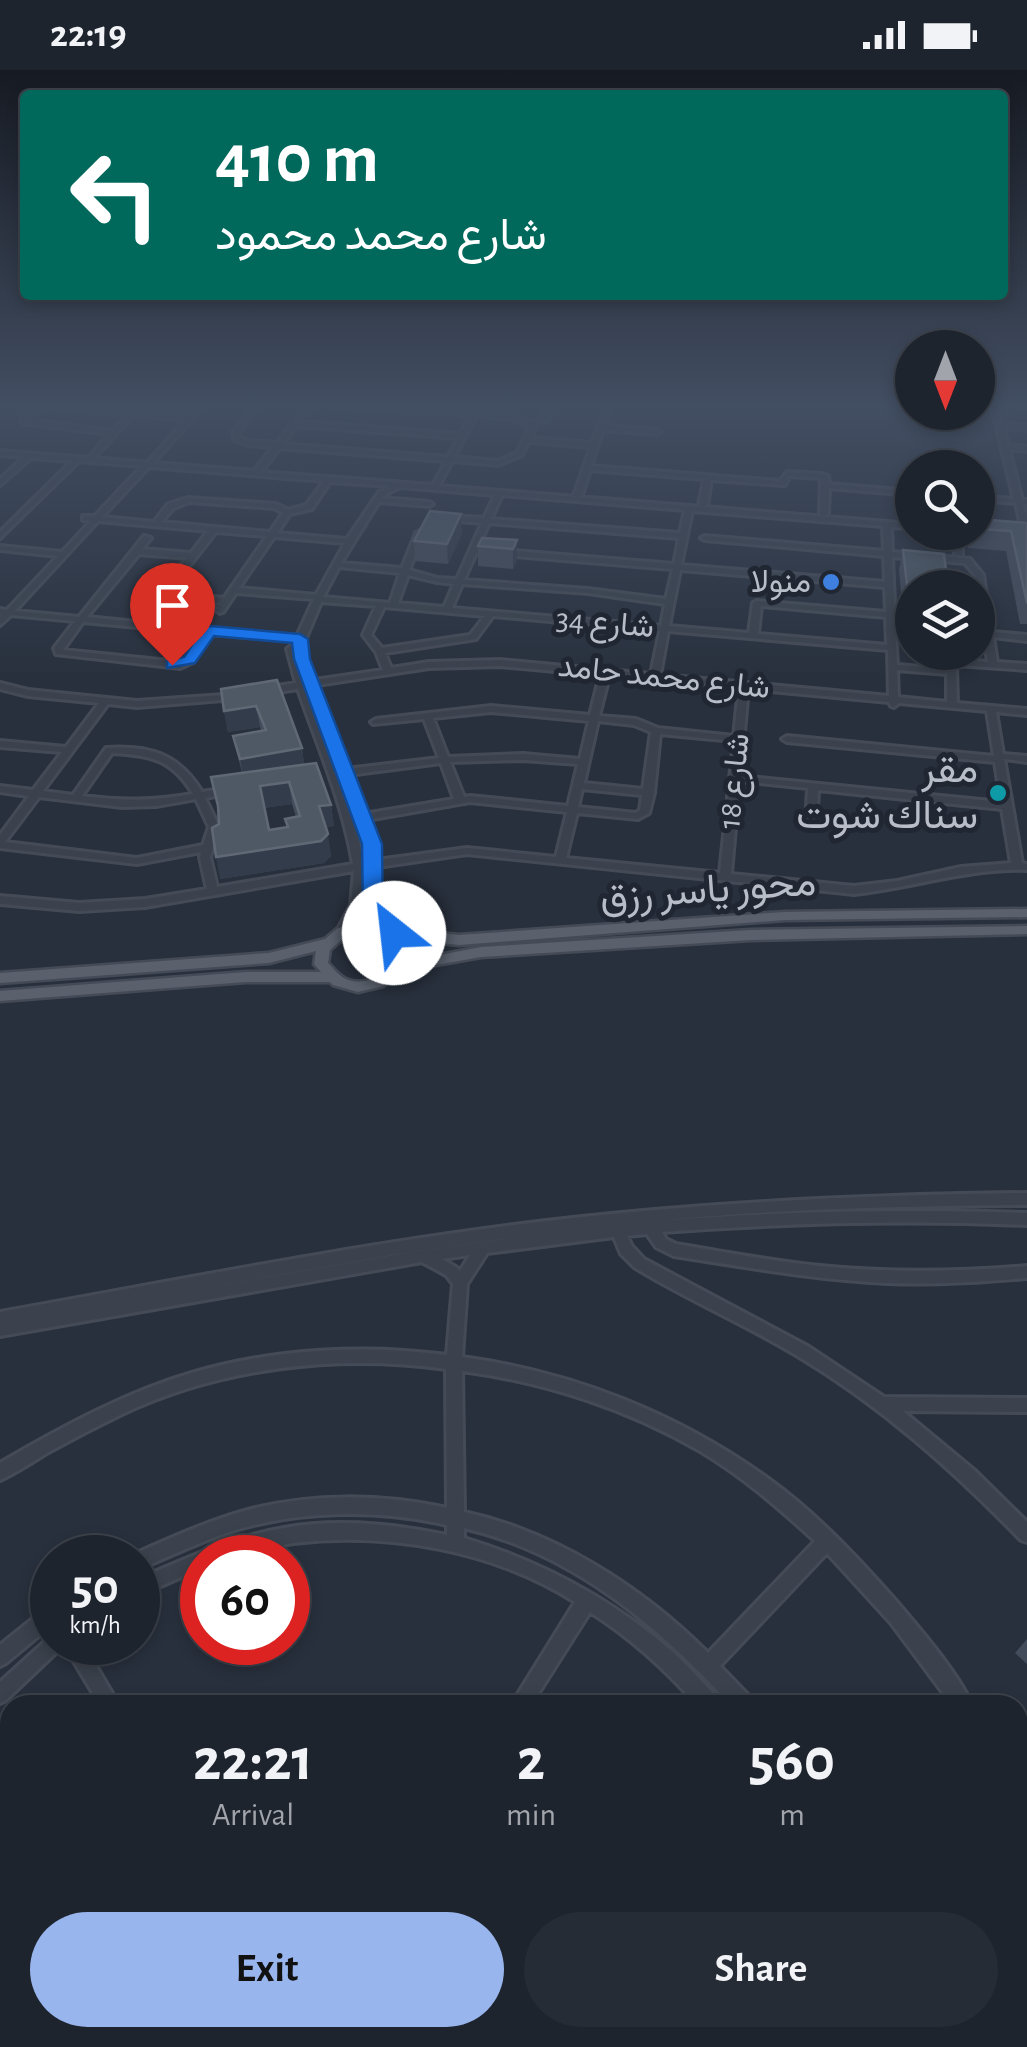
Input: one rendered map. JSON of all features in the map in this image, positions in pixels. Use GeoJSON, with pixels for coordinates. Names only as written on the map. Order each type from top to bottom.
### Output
{"type":"FeatureCollection","features":[{"type":"Feature","properties":{"kind":"main road","name":"محور ياسر رزق"},"geometry":{"type":"LineString","coordinates":[[388,930],[459,940],[785,916],[1027,913]]}},
{"type":"Feature","properties":{"kind":"main road"},"geometry":{"type":"LineString","coordinates":[[0,978],[268,958],[326,942],[344,931],[388,930],[408,951],[402,967],[392,976],[370,984],[333,977],[246,977],[0,996]]}},
{"type":"Feature","properties":{"kind":"main road","name":"محور ياسر رزق"},"geometry":{"type":"LineString","coordinates":[[402,967],[481,952],[751,935],[1027,930]]}},
{"type":"Feature","properties":{"kind":"main road"},"geometry":{"type":"LineString","coordinates":[[326,942],[320,958],[333,977]]}},
{"type":"Feature","properties":{"kind":"street"},"geometry":{"type":"LineString","coordinates":[[0,536],[40,496]]}},
{"type":"Feature","properties":{"kind":"street"},"geometry":{"type":"LineString","coordinates":[[58,554],[108,496]]}},
{"type":"Feature","properties":{"kind":"street"},"geometry":{"type":"LineString","coordinates":[[0,622],[3,612],[115,496]]}},
{"type":"Feature","properties":{"kind":"street"},"geometry":{"type":"LineString","coordinates":[[157,523],[174,504],[194,499],[276,506],[287,512],[309,507],[317,496]]}},
{"type":"Feature","properties":{"kind":"street"},"geometry":{"type":"LineString","coordinates":[[344,931],[359,907],[354,830],[338,773],[292,654],[316,598],[374,496]]}},
{"type":"Feature","properties":{"kind":"street"},"geometry":{"type":"LineString","coordinates":[[316,598],[381,496]]}},
{"type":"Feature","properties":{"kind":"street"},"geometry":{"type":"LineString","coordinates":[[447,609],[498,496]]}},
{"type":"Feature","properties":{"kind":"street"},"geometry":{"type":"LineString","coordinates":[[558,496],[895,522]]}},
{"type":"Feature","properties":{"kind":"street"},"geometry":{"type":"LineString","coordinates":[[582,496],[895,524]]}},
{"type":"Feature","properties":{"kind":"street"},"geometry":{"type":"LineString","coordinates":[[703,505],[705,496]]}},
{"type":"Feature","properties":{"kind":"street"},"geometry":{"type":"LineString","coordinates":[[824,514],[825,496]]}},
{"type":"Feature","properties":{"kind":"street"},"geometry":{"type":"LineString","coordinates":[[995,499],[1023,501],[1027,532],[1010,532]]}},
{"type":"Feature","properties":{"kind":"street"},"geometry":{"type":"LineString","coordinates":[[378,500],[428,504]]}},
{"type":"Feature","properties":{"kind":"street"},"geometry":{"type":"LineString","coordinates":[[654,680],[689,508]]}},
{"type":"Feature","properties":{"kind":"street"},"geometry":{"type":"LineString","coordinates":[[162,596],[223,606],[287,512]]}},
{"type":"Feature","properties":{"kind":"street"},"geometry":{"type":"LineString","coordinates":[[86,518],[346,541]]}},
{"type":"Feature","properties":{"kind":"street"},"geometry":{"type":"LineString","coordinates":[[439,518],[684,536]]}},
{"type":"Feature","properties":{"kind":"street"},"geometry":{"type":"LineString","coordinates":[[393,604],[403,571],[426,523]]}},
{"type":"Feature","properties":{"kind":"street"},"geometry":{"type":"LineString","coordinates":[[887,524],[894,703]]}},
{"type":"Feature","properties":{"kind":"street"},"geometry":{"type":"LineString","coordinates":[[140,624],[214,528]]}},
{"type":"Feature","properties":{"kind":"street"},"geometry":{"type":"LineString","coordinates":[[147,538],[58,648],[61,654],[180,665],[190,660],[210,631]]}},
{"type":"Feature","properties":{"kind":"street"},"geometry":{"type":"LineString","coordinates":[[705,538],[953,556],[972,564],[976,570]]}},
{"type":"Feature","properties":{"kind":"street"},"geometry":{"type":"LineString","coordinates":[[0,548],[58,554]]}},
{"type":"Feature","properties":{"kind":"street"},"geometry":{"type":"LineString","coordinates":[[473,550],[889,584]]}},
{"type":"Feature","properties":{"kind":"street"},"geometry":{"type":"LineString","coordinates":[[959,550],[959,554]]}},
{"type":"Feature","properties":{"kind":"street"},"geometry":{"type":"LineString","coordinates":[[136,551],[192,556]]}},
{"type":"Feature","properties":{"kind":"street"},"geometry":{"type":"LineString","coordinates":[[338,565],[403,571],[431,580],[588,590],[670,602]]}},
{"type":"Feature","properties":{"kind":"street","name":"شارع 34"},"geometry":{"type":"LineString","coordinates":[[234,590],[892,648]]}},
{"type":"Feature","properties":{"kind":"street"},"geometry":{"type":"LineString","coordinates":[[380,604],[367,632],[388,672]]}},
{"type":"Feature","properties":{"kind":"street"},"geometry":{"type":"LineString","coordinates":[[752,636],[757,604],[895,622]]}},
{"type":"Feature","properties":{"kind":"street"},"geometry":{"type":"LineString","coordinates":[[3,612],[296,638]]}},
{"type":"Feature","properties":{"kind":"street"},"geometry":{"type":"LineString","coordinates":[[380,651],[474,636],[490,614]]}},
{"type":"Feature","properties":{"kind":"street"},"geometry":{"type":"LineString","coordinates":[[995,635],[1027,638]]}},
{"type":"Feature","properties":{"kind":"street","name":"شارع محمد حامد"},"geometry":{"type":"LineString","coordinates":[[307,688],[388,672],[482,662],[991,712],[1027,712]]}},
{"type":"Feature","properties":{"kind":"street"},"geometry":{"type":"LineString","coordinates":[[995,665],[1027,668]]}},
{"type":"Feature","properties":{"kind":"street"},"geometry":{"type":"LineString","coordinates":[[892,668],[949,672],[952,705]]}},
{"type":"Feature","properties":{"kind":"street","name":"شارع محمد حامد"},"geometry":{"type":"LineString","coordinates":[[307,688],[460,670],[604,676]]}},
{"type":"Feature","properties":{"kind":"street"},"geometry":{"type":"LineString","coordinates":[[561,858],[604,676]]}},
{"type":"Feature","properties":{"kind":"street"},"geometry":{"type":"LineString","coordinates":[[0,686],[103,704]]}},
{"type":"Feature","properties":{"kind":"street"},"geometry":{"type":"LineString","coordinates":[[264,698],[307,688]]}},
{"type":"Feature","properties":{"kind":"street"},"geometry":{"type":"LineString","coordinates":[[195,705],[307,688]]}},
{"type":"Feature","properties":{"kind":"street","name":"شارع 18"},"geometry":{"type":"LineString","coordinates":[[724,877],[744,689]]}},
{"type":"Feature","properties":{"kind":"street"},"geometry":{"type":"LineString","coordinates":[[0,695],[103,704],[195,705],[245,700]]}},
{"type":"Feature","properties":{"kind":"street","name":"شارع محمد حامد"},"geometry":{"type":"LineString","coordinates":[[894,703],[952,705],[1027,720]]}},
{"type":"Feature","properties":{"kind":"street"},"geometry":{"type":"LineString","coordinates":[[103,704],[0,844],[137,861],[208,848]]}},
{"type":"Feature","properties":{"kind":"street"},"geometry":{"type":"LineString","coordinates":[[376,722],[490,709],[594,718],[644,724],[656,731],[738,738]]}},
{"type":"Feature","properties":{"kind":"street"},"geometry":{"type":"LineString","coordinates":[[0,900],[100,908],[468,852],[561,858],[854,890],[898,886],[980,867],[1022,866],[991,712]]}},
{"type":"Feature","properties":{"kind":"street"},"geometry":{"type":"LineString","coordinates":[[426,715],[460,800]]}},
{"type":"Feature","properties":{"kind":"street"},"geometry":{"type":"LineString","coordinates":[[362,818],[460,800],[638,816],[645,811],[649,793],[656,731]]}},
{"type":"Feature","properties":{"kind":"street"},"geometry":{"type":"LineString","coordinates":[[787,739],[1027,759]]}},
{"type":"Feature","properties":{"kind":"street"},"geometry":{"type":"LineString","coordinates":[[0,744],[68,750]]}},
{"type":"Feature","properties":{"kind":"street"},"geometry":{"type":"LineString","coordinates":[[75,798],[111,749],[176,763],[188,772],[214,826],[205,862],[212,892]]}},
{"type":"Feature","properties":{"kind":"street"},"geometry":{"type":"LineString","coordinates":[[314,776],[444,757],[512,755],[584,762]]}},
{"type":"Feature","properties":{"kind":"street"},"geometry":{"type":"LineString","coordinates":[[338,773],[362,818],[374,864],[372,909],[388,930]]}},
{"type":"Feature","properties":{"kind":"street"},"geometry":{"type":"LineString","coordinates":[[734,778],[1007,806]]}},
{"type":"Feature","properties":{"kind":"street"},"geometry":{"type":"LineString","coordinates":[[579,786],[649,793]]}},
{"type":"Feature","properties":{"kind":"street"},"geometry":{"type":"LineString","coordinates":[[811,827],[812,786]]}},
{"type":"Feature","properties":{"kind":"street"},"geometry":{"type":"LineString","coordinates":[[0,789],[139,804],[238,789]]}},
{"type":"Feature","properties":{"kind":"street"},"geometry":{"type":"LineString","coordinates":[[1,1327],[456,1239],[618,1219],[838,1202],[1027,1199]]}},
{"type":"Feature","properties":{"kind":"street"},"geometry":{"type":"LineString","coordinates":[[1,1327],[420,1257],[620,1233],[878,1214],[1027,1219]]}},
{"type":"Feature","properties":{"kind":"street"},"geometry":{"type":"LineString","coordinates":[[652,1230],[661,1243],[674,1250],[820,1272],[954,1278],[1027,1272]]}},
{"type":"Feature","properties":{"kind":"street"},"geometry":{"type":"LineString","coordinates":[[620,1233],[626,1250],[639,1263],[770,1332],[883,1404],[948,1458],[1027,1534]]}},
{"type":"Feature","properties":{"kind":"street"},"geometry":{"type":"LineString","coordinates":[[456,1543],[454,1360],[460,1283],[482,1248]]}},
{"type":"Feature","properties":{"kind":"street"},"geometry":{"type":"LineString","coordinates":[[420,1257],[444,1266],[460,1283]]}},
{"type":"Feature","properties":{"kind":"street"},"geometry":{"type":"LineString","coordinates":[[0,1472],[107,1417],[196,1379],[302,1358],[358,1354],[454,1360],[551,1382],[665,1426],[764,1486],[872,1588],[955,1695]]}},
{"type":"Feature","properties":{"kind":"street"},"geometry":{"type":"LineString","coordinates":[[883,1404],[1027,1406]]}},
{"type":"Feature","properties":{"kind":"street"},"geometry":{"type":"LineString","coordinates":[[160,1552],[288,1510],[391,1507],[456,1514],[530,1540],[626,1593],[710,1664],[736,1695]]}},
{"type":"Feature","properties":{"kind":"street"},"geometry":{"type":"LineString","coordinates":[[288,1510],[293,1535],[361,1533],[456,1543],[532,1569],[587,1600],[661,1654],[700,1695]]}},
{"type":"Feature","properties":{"kind":"street"},"geometry":{"type":"LineString","coordinates":[[710,1664],[826,1542]]}},
{"type":"Feature","properties":{"kind":"street"},"geometry":{"type":"LineString","coordinates":[[526,1695],[587,1600]]}},
{"type":"Feature","properties":{"kind":"street"},"geometry":{"type":"LineString","coordinates":[[0,1657],[30,1632]]}},
{"type":"Feature","properties":{"kind":"street"},"geometry":{"type":"LineString","coordinates":[[0,1694],[32,1665]]}},
{"type":"Feature","properties":{"kind":"street"},"geometry":{"type":"LineString","coordinates":[[86,1665],[104,1695]]}},
{"type":"Feature","properties":{"kind":"building"},"geometry":{"type":"Polygon","coordinates":[[[430,511],[461,514],[447,544],[414,541],[430,511]]]}},
{"type":"Feature","properties":{"kind":"building"},"geometry":{"type":"Polygon","coordinates":[[[995,520],[1027,523],[1027,603],[1011,531],[995,530],[995,520]]]}},
{"type":"Feature","properties":{"kind":"building"},"geometry":{"type":"Polygon","coordinates":[[[482,538],[517,540],[513,549],[478,546],[482,538]]]}},
{"type":"Feature","properties":{"kind":"building"},"geometry":{"type":"Polygon","coordinates":[[[903,550],[944,554],[946,570],[905,570],[903,550]]]}},
{"type":"Feature","properties":{"kind":"building"},"geometry":{"type":"Polygon","coordinates":[[[277,680],[302,748],[240,759],[233,736],[266,730],[256,706],[224,711],[221,689],[277,680]]]}},
{"type":"Feature","properties":{"kind":"building"},"geometry":{"type":"Polygon","coordinates":[[[316,763],[331,805],[319,806],[328,834],[321,841],[216,857],[212,828],[219,824],[218,806],[211,777],[316,763]],[[289,782],[260,786],[269,830],[288,827],[285,819],[300,816],[289,782]]]}},
{"type":"Feature","properties":{"kind":"place","name":"منولا"},"geometry":{"type":"Point","coordinates":[831,582]}},
{"type":"Feature","properties":{"kind":"place","name":"مقر سناك شوت"},"geometry":{"type":"Point","coordinates":[998,793]}},
{"type":"Feature","properties":{"kind":"route"},"geometry":{"type":"LineString","coordinates":[[172,665],[190,660],[210,631],[300,639],[302,659],[342,773],[372,844],[373,914],[382,928],[394,933]]}}]}
